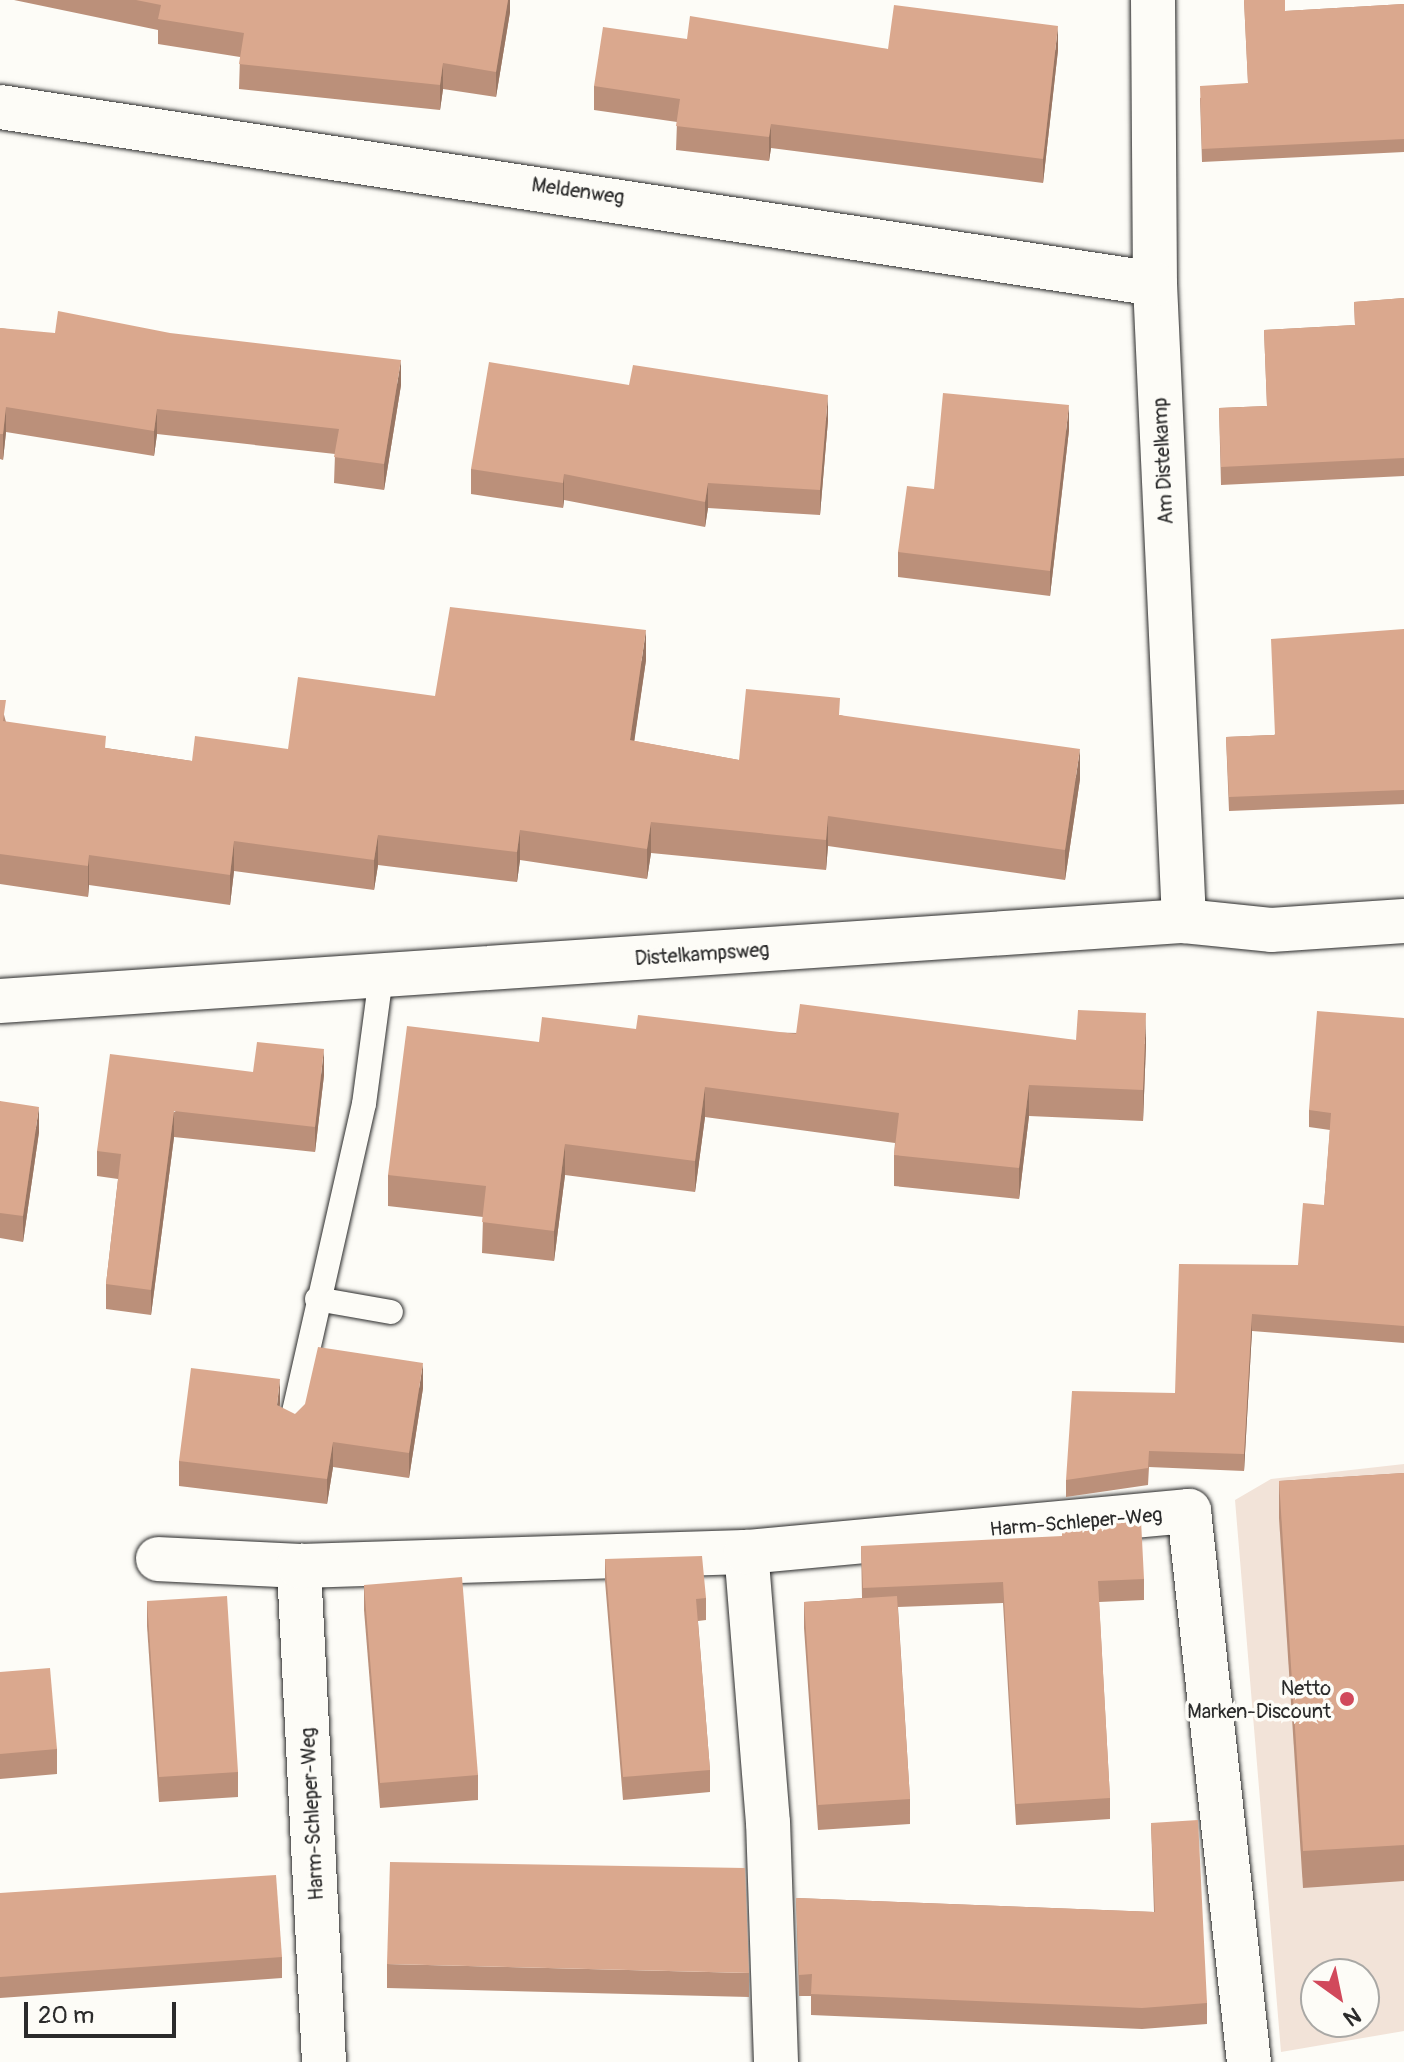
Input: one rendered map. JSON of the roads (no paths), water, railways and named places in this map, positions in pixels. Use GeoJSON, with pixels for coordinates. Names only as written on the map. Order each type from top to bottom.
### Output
{"type":"FeatureCollection","features":[{"type":"Feature","properties":{"kind":"street","name":"Am Distelkamp"},"geometry":{"type":"LineString","coordinates":[[1153,0],[1155,284],[1184,921]]}},
{"type":"Feature","properties":{"kind":"street","name":"Meldenweg"},"geometry":{"type":"LineString","coordinates":[[0,107],[1155,284]]}},
{"type":"Feature","properties":{"kind":"street","name":"Distelkampsweg"},"geometry":{"type":"LineString","coordinates":[[0,1001],[1184,921],[1271,930],[1404,921]]}},
{"type":"Feature","properties":{"kind":"street","name":"Harm-Schleper-Weg"},"geometry":{"type":"LineString","coordinates":[[158,1559],[299,1566],[746,1552],[1189,1511],[1249,2062]]}},
{"type":"Feature","properties":{"kind":"street"},"geometry":{"type":"LineString","coordinates":[[746,1552],[768,1823],[776,2062]]}},
{"type":"Feature","properties":{"kind":"street","name":"Harm-Schleper-Weg"},"geometry":{"type":"LineString","coordinates":[[299,1566],[324,2062]]}},
{"type":"Feature","properties":{"kind":"lane"},"geometry":{"type":"LineString","coordinates":[[291,1425],[317,1299],[364,1104],[381,976]]}},
{"type":"Feature","properties":{"kind":"lane"},"geometry":{"type":"LineString","coordinates":[[317,1299],[391,1312]]}},
{"type":"Feature","properties":{"kind":"place","name":"Netto Marken-Discount"},"geometry":{"type":"Point","coordinates":[1347,1699]}}]}
